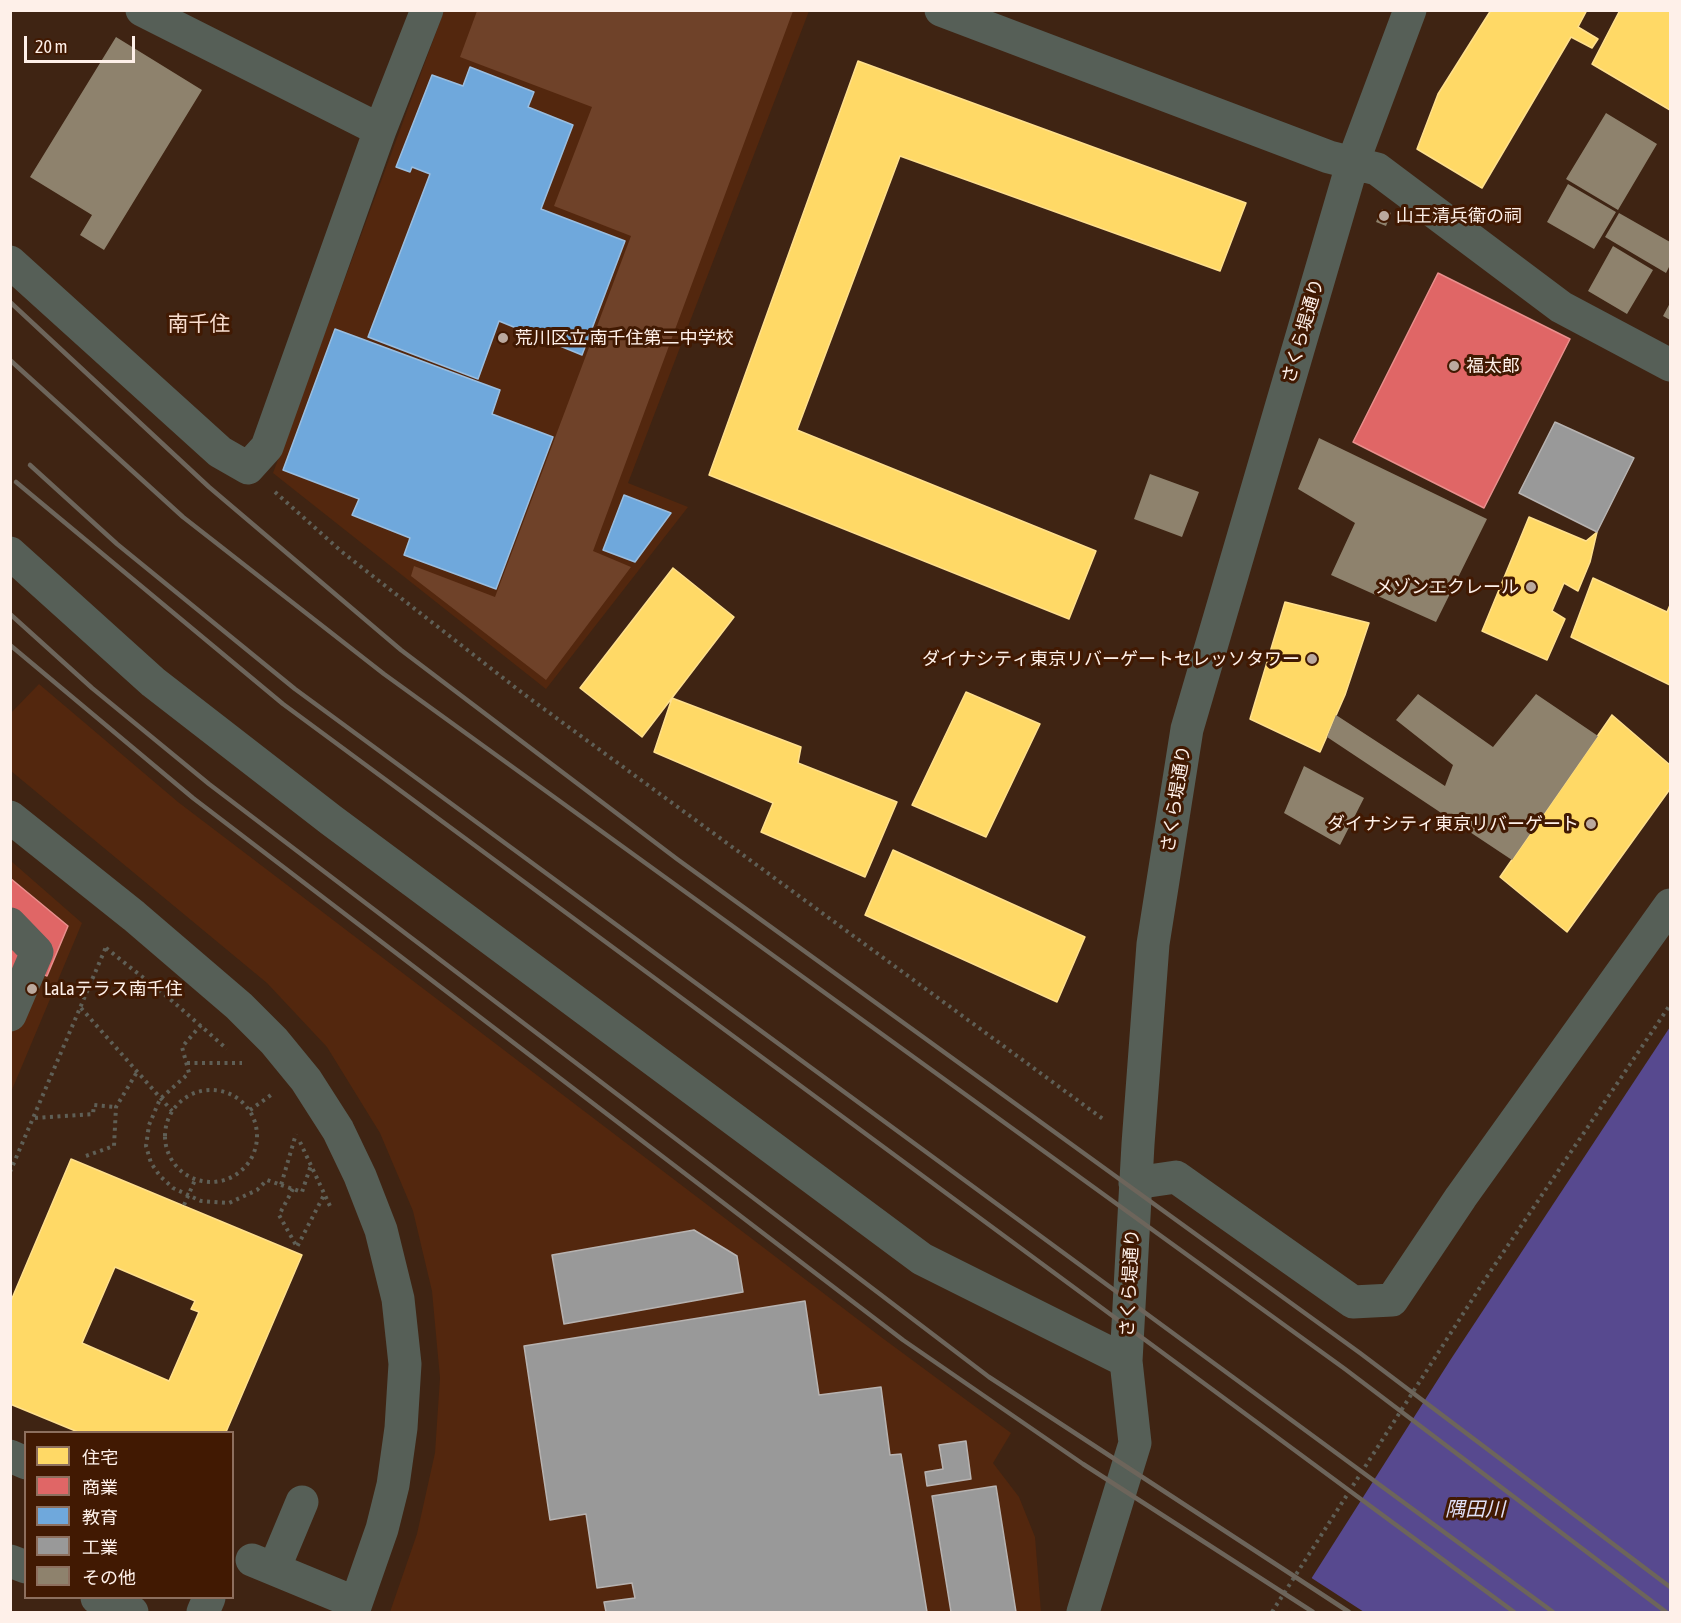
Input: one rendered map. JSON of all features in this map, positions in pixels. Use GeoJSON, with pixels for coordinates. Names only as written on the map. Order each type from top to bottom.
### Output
{"type":"FeatureCollection","features":[{"type":"Feature","properties":{"kind":"street"},"geometry":{"type":"LineString","coordinates":[[142,10],[186,20],[381,130]]}},
{"type":"Feature","properties":{"kind":"street"},"geometry":{"type":"LineString","coordinates":[[10,262],[220,452],[248,468],[267,447],[381,130],[427,10]]}},
{"type":"Feature","properties":{"kind":"street"},"geometry":{"type":"LineString","coordinates":[[941,10],[1352,165],[1377,170],[1561,307],[1671,365]]}},
{"type":"Feature","properties":{"kind":"street","name":"さくら堤通り"},"geometry":{"type":"LineString","coordinates":[[1083,1612],[1135,1443],[1126,1361],[1135,1184],[1154,944],[1187,729],[1352,165],[1410,10]]}},
{"type":"Feature","properties":{"kind":"street"},"geometry":{"type":"LineString","coordinates":[[10,553],[153,682],[322,813],[922,1259],[1126,1361]]}},
{"type":"Feature","properties":{"kind":"street"},"geometry":{"type":"LineString","coordinates":[[10,816],[239,1006],[274,1041],[313,1090],[338,1130],[360,1176],[381,1230],[395,1287],[405,1364],[401,1428],[393,1485],[382,1529],[355,1608],[263,1565],[302,1502]]}},
{"type":"Feature","properties":{"kind":"street"},"geometry":{"type":"LineString","coordinates":[[1135,1184],[1176,1177],[1353,1302],[1392,1300],[1461,1197],[1671,905]]}},
{"type":"Feature","properties":{"kind":"street"},"geometry":{"type":"LineString","coordinates":[[10,924],[38,952],[10,1015]]}},
{"type":"Feature","properties":{"kind":"street"},"geometry":{"type":"LineString","coordinates":[[10,1456],[24,1462]]}},
{"type":"Feature","properties":{"kind":"street"},"geometry":{"type":"LineString","coordinates":[[100,1599],[132,1612]]}},
{"type":"Feature","properties":{"kind":"path"},"geometry":{"type":"LineString","coordinates":[[248,468],[342,552],[525,695],[1138,1144]]}},
{"type":"Feature","properties":{"kind":"path"},"geometry":{"type":"LineString","coordinates":[[10,1172],[109,941]]}},
{"type":"Feature","properties":{"kind":"path"},"geometry":{"type":"LineString","coordinates":[[106,948],[201,1025],[249,1071]]}},
{"type":"Feature","properties":{"kind":"path"},"geometry":{"type":"LineString","coordinates":[[1272,1612],[1486,1278],[1671,1005]]}},
{"type":"Feature","properties":{"kind":"path"},"geometry":{"type":"LineString","coordinates":[[81,1008],[172,1111]]}},
{"type":"Feature","properties":{"kind":"path"},"geometry":{"type":"LineString","coordinates":[[201,1025],[182,1047],[189,1073],[160,1099],[149,1125],[146,1146],[151,1164],[173,1188],[213,1204],[229,1203],[257,1190],[267,1180],[302,1192],[311,1165]]}},
{"type":"Feature","properties":{"kind":"path"},"geometry":{"type":"LineString","coordinates":[[187,1063],[242,1063]]}},
{"type":"Feature","properties":{"kind":"path"},"geometry":{"type":"LineString","coordinates":[[86,1156],[114,1146],[116,1107],[137,1072]]}},
{"type":"Feature","properties":{"kind":"path"},"geometry":{"type":"LineString","coordinates":[[263,1088],[276,1104]]}},
{"type":"Feature","properties":{"kind":"path"},"geometry":{"type":"LineString","coordinates":[[210,1089],[226,1092],[239,1099],[250,1110],[256,1124],[258,1139],[254,1154],[246,1168],[234,1177],[220,1182],[204,1183],[177,1168],[168,1156],[165,1141],[166,1126],[172,1111],[182,1100],[195,1092],[210,1089]]}},
{"type":"Feature","properties":{"kind":"path"},"geometry":{"type":"LineString","coordinates":[[250,1110],[276,1092]]}},
{"type":"Feature","properties":{"kind":"path"},"geometry":{"type":"LineString","coordinates":[[34,1118],[93,1114],[94,1105],[116,1107]]}},
{"type":"Feature","properties":{"kind":"path"},"geometry":{"type":"LineString","coordinates":[[281,1185],[295,1132],[330,1206]]}},
{"type":"Feature","properties":{"kind":"path"},"geometry":{"type":"LineString","coordinates":[[184,1205],[195,1180]]}},
{"type":"Feature","properties":{"kind":"path"},"geometry":{"type":"LineString","coordinates":[[293,1189],[279,1215],[296,1249],[324,1194]]}},
{"type":"Feature","properties":{"kind":"shaded area","name":"荒川区立 南千住第二中学校"},"geometry":{"type":"Polygon","coordinates":[[[444,11],[809,11],[628,483],[688,507],[546,689],[273,473],[444,11]]]}},
{"type":"Feature","properties":{"kind":"shaded area"},"geometry":{"type":"Polygon","coordinates":[[[477,11],[793,11],[593,551],[631,567],[546,680],[411,576],[414,566],[495,597],[631,236],[554,206],[592,107],[460,57],[477,11]]]}},
{"type":"Feature","properties":{"kind":"shaded area"},"geometry":{"type":"Polygon","coordinates":[[[39,684],[178,802],[881,1337],[1011,1433],[993,1463],[1019,1497],[1035,1537],[1041,1612],[390,1612],[417,1534],[435,1453],[440,1378],[432,1291],[413,1211],[380,1133],[327,1047],[267,983],[11,771],[10,714],[39,684]]]}},
{"type":"Feature","properties":{"kind":"shaded area","name":"LaLaテラス南千住"},"geometry":{"type":"Polygon","coordinates":[[[11,861],[82,923],[11,1092],[11,861]]]}},
{"type":"Feature","properties":{"kind":"water","name":"隅田川"},"geometry":{"type":"Polygon","coordinates":[[[1670,1027],[1670,1612],[1290,1612],[1451,1359],[1670,1027]]]}},
{"type":"Feature","properties":{"kind":"pier"},"geometry":{"type":"Polygon","coordinates":[[[1310,1577],[1364,1612],[1293,1612],[1288,1610],[1310,1577]]]}},
{"type":"Feature","properties":{"kind":"building: 住宅"},"geometry":{"type":"Polygon","coordinates":[[[1491,10],[1587,10],[1578,27],[1598,39],[1592,48],[1571,37],[1482,188],[1417,149],[1438,94],[1491,10]]]}},
{"type":"Feature","properties":{"kind":"building: 住宅"},"geometry":{"type":"Polygon","coordinates":[[[1620,10],[1670,10],[1670,110],[1592,64],[1620,10]]]}},
{"type":"Feature","properties":{"kind":"building: 住宅"},"geometry":{"type":"Polygon","coordinates":[[[858,61],[1246,203],[1220,271],[900,156],[797,430],[1096,551],[1069,619],[709,475],[858,61]]]}},
{"type":"Feature","properties":{"kind":"building: 住宅","name":"メゾンエクレール"},"geometry":{"type":"Polygon","coordinates":[[[1529,517],[1586,541],[1597,532],[1590,562],[1578,591],[1564,583],[1552,611],[1565,619],[1547,660],[1482,631],[1529,517]]]}},
{"type":"Feature","properties":{"kind":"building: 住宅"},"geometry":{"type":"Polygon","coordinates":[[[673,568],[734,617],[642,737],[580,688],[673,568]]]}},
{"type":"Feature","properties":{"kind":"building: 住宅"},"geometry":{"type":"Polygon","coordinates":[[[1593,578],[1667,612],[1670,605],[1670,685],[1571,637],[1593,578]]]}},
{"type":"Feature","properties":{"kind":"building: 住宅","name":"ダイナシティ東京リバーゲートセレッソタワー"},"geometry":{"type":"Polygon","coordinates":[[[1285,602],[1369,623],[1345,695],[1320,752],[1250,719],[1285,602]]]}},
{"type":"Feature","properties":{"kind":"building: 住宅"},"geometry":{"type":"Polygon","coordinates":[[[966,692],[1040,724],[986,837],[912,805],[966,692]]]}},
{"type":"Feature","properties":{"kind":"building: 住宅"},"geometry":{"type":"Polygon","coordinates":[[[672,698],[801,747],[798,763],[897,802],[865,877],[761,832],[773,803],[654,752],[672,698]]]}},
{"type":"Feature","properties":{"kind":"building: 住宅","name":"ダイナシティ東京リバーゲート"},"geometry":{"type":"Polygon","coordinates":[[[1612,715],[1670,765],[1670,789],[1567,932],[1500,877],[1612,715]]]}},
{"type":"Feature","properties":{"kind":"building: 住宅"},"geometry":{"type":"Polygon","coordinates":[[[893,850],[1085,937],[1057,1002],[865,915],[893,850]]]}},
{"type":"Feature","properties":{"kind":"building: 住宅"},"geometry":{"type":"Polygon","coordinates":[[[71,1159],[302,1255],[226,1431],[76,1431],[10,1404],[10,1303],[71,1159]],[[115,1267],[82,1343],[169,1381],[199,1312],[191,1309],[195,1301],[115,1267]]]}},
{"type":"Feature","properties":{"kind":"building: 商業"},"geometry":{"type":"Polygon","coordinates":[[[1438,273],[1570,339],[1484,508],[1353,442],[1438,273]]]}},
{"type":"Feature","properties":{"kind":"building: 商業"},"geometry":{"type":"Polygon","coordinates":[[[10,878],[68,926],[47,976],[17,962],[10,977],[10,878]]]}},
{"type":"Feature","properties":{"kind":"building: 教育"},"geometry":{"type":"Polygon","coordinates":[[[470,67],[534,92],[528,107],[573,125],[541,209],[625,241],[582,355],[499,321],[478,379],[368,337],[430,174],[412,167],[410,172],[396,167],[432,75],[463,86],[470,67]]]}},
{"type":"Feature","properties":{"kind":"building: 教育"},"geometry":{"type":"Polygon","coordinates":[[[335,329],[500,390],[492,414],[553,437],[496,589],[404,555],[410,538],[352,515],[359,499],[283,470],[335,329]]]}},
{"type":"Feature","properties":{"kind":"building: 教育"},"geometry":{"type":"Polygon","coordinates":[[[624,495],[671,513],[635,562],[603,550],[624,495]]]}},
{"type":"Feature","properties":{"kind":"building: 工業"},"geometry":{"type":"Polygon","coordinates":[[[1555,422],[1634,458],[1597,532],[1519,493],[1555,422]]]}},
{"type":"Feature","properties":{"kind":"building: 工業"},"geometry":{"type":"Polygon","coordinates":[[[694,1230],[737,1256],[743,1292],[564,1324],[552,1255],[694,1230]]]}},
{"type":"Feature","properties":{"kind":"building: 工業"},"geometry":{"type":"Polygon","coordinates":[[[805,1301],[819,1395],[881,1387],[890,1455],[901,1454],[927,1612],[606,1612],[604,1602],[635,1598],[632,1583],[597,1588],[586,1514],[550,1520],[524,1346],[805,1301]]]}},
{"type":"Feature","properties":{"kind":"building: 工業"},"geometry":{"type":"Polygon","coordinates":[[[966,1441],[971,1479],[927,1486],[925,1472],[943,1469],[939,1445],[966,1441]]]}},
{"type":"Feature","properties":{"kind":"building: 工業"},"geometry":{"type":"Polygon","coordinates":[[[996,1486],[1016,1612],[951,1612],[932,1496],[996,1486]]]}},
{"type":"Feature","properties":{"kind":"building: その他"},"geometry":{"type":"Polygon","coordinates":[[[116,37],[202,90],[104,250],[80,235],[92,215],[30,177],[116,37]]]}},
{"type":"Feature","properties":{"kind":"building: その他"},"geometry":{"type":"Polygon","coordinates":[[[1606,113],[1657,144],[1618,210],[1566,179],[1606,113]]]}},
{"type":"Feature","properties":{"kind":"building: その他"},"geometry":{"type":"Polygon","coordinates":[[[1568,184],[1616,212],[1594,249],[1547,222],[1568,184]]]}},
{"type":"Feature","properties":{"kind":"building: その他"},"geometry":{"type":"Polygon","coordinates":[[[1382,209],[1391,213],[1386,226],[1376,222],[1382,209]]]}},
{"type":"Feature","properties":{"kind":"building: その他"},"geometry":{"type":"Polygon","coordinates":[[[1619,213],[1670,242],[1670,265],[1666,273],[1605,237],[1619,213]]]}},
{"type":"Feature","properties":{"kind":"building: その他"},"geometry":{"type":"Polygon","coordinates":[[[1613,246],[1653,270],[1627,314],[1588,291],[1613,246]]]}},
{"type":"Feature","properties":{"kind":"building: その他"},"geometry":{"type":"Polygon","coordinates":[[[1670,303],[1670,320],[1663,316],[1670,303]]]}},
{"type":"Feature","properties":{"kind":"building: その他"},"geometry":{"type":"Polygon","coordinates":[[[1319,438],[1487,519],[1436,622],[1331,575],[1355,523],[1298,489],[1319,438]]]}},
{"type":"Feature","properties":{"kind":"building: その他"},"geometry":{"type":"Polygon","coordinates":[[[1150,474],[1199,492],[1182,537],[1134,519],[1150,474]]]}},
{"type":"Feature","properties":{"kind":"building: その他"},"geometry":{"type":"Polygon","coordinates":[[[1418,694],[1493,747],[1536,694],[1598,736],[1512,860],[1327,737],[1336,715],[1445,786],[1453,765],[1396,720],[1418,694]]]}},
{"type":"Feature","properties":{"kind":"building: その他"},"geometry":{"type":"Polygon","coordinates":[[[1304,766],[1364,798],[1340,845],[1284,813],[1304,766]]]}},
{"type":"Feature","properties":{"kind":"railway"},"geometry":{"type":"LineString","coordinates":[[10,302],[209,487],[401,650],[677,859],[1360,1353],[1670,1587]]}},
{"type":"Feature","properties":{"kind":"railway"},"geometry":{"type":"LineString","coordinates":[[10,360],[183,517],[384,674],[1345,1369],[1666,1612]]}},
{"type":"Feature","properties":{"kind":"railway"},"geometry":{"type":"LineString","coordinates":[[30,465],[117,544],[295,689],[1553,1612]]}},
{"type":"Feature","properties":{"kind":"railway"},"geometry":{"type":"LineString","coordinates":[[16,482],[283,704],[1514,1612]]}},
{"type":"Feature","properties":{"kind":"railway"},"geometry":{"type":"LineString","coordinates":[[10,614],[92,688],[209,784],[989,1377],[1349,1612]]}},
{"type":"Feature","properties":{"kind":"railway"},"geometry":{"type":"LineString","coordinates":[[10,645],[193,798],[903,1340],[1083,1464],[1313,1612]]}},
{"type":"Feature","properties":{"kind":"place","name":"山王清兵衛の祠"},"geometry":{"type":"Point","coordinates":[1384,216]}},
{"type":"Feature","properties":{"kind":"place","name":"荒川区立 南千住第二中学校"},"geometry":{"type":"Point","coordinates":[503,338]}},
{"type":"Feature","properties":{"kind":"place","name":"福太郎"},"geometry":{"type":"Point","coordinates":[1454,366]}},
{"type":"Feature","properties":{"kind":"place","name":"メゾンエクレール"},"geometry":{"type":"Point","coordinates":[1531,587]}},
{"type":"Feature","properties":{"kind":"place","name":"ダイナシティ東京リバーゲートセレッソタワー"},"geometry":{"type":"Point","coordinates":[1312,659]}},
{"type":"Feature","properties":{"kind":"place","name":"ダイナシティ東京リバーゲート"},"geometry":{"type":"Point","coordinates":[1591,824]}},
{"type":"Feature","properties":{"kind":"place","name":"LaLaテラス南千住"},"geometry":{"type":"Point","coordinates":[32,989]}},
{"type":"Feature","properties":{"kind":"district","name":"南千住"},"geometry":{"type":"Point","coordinates":[199,324]}}]}
